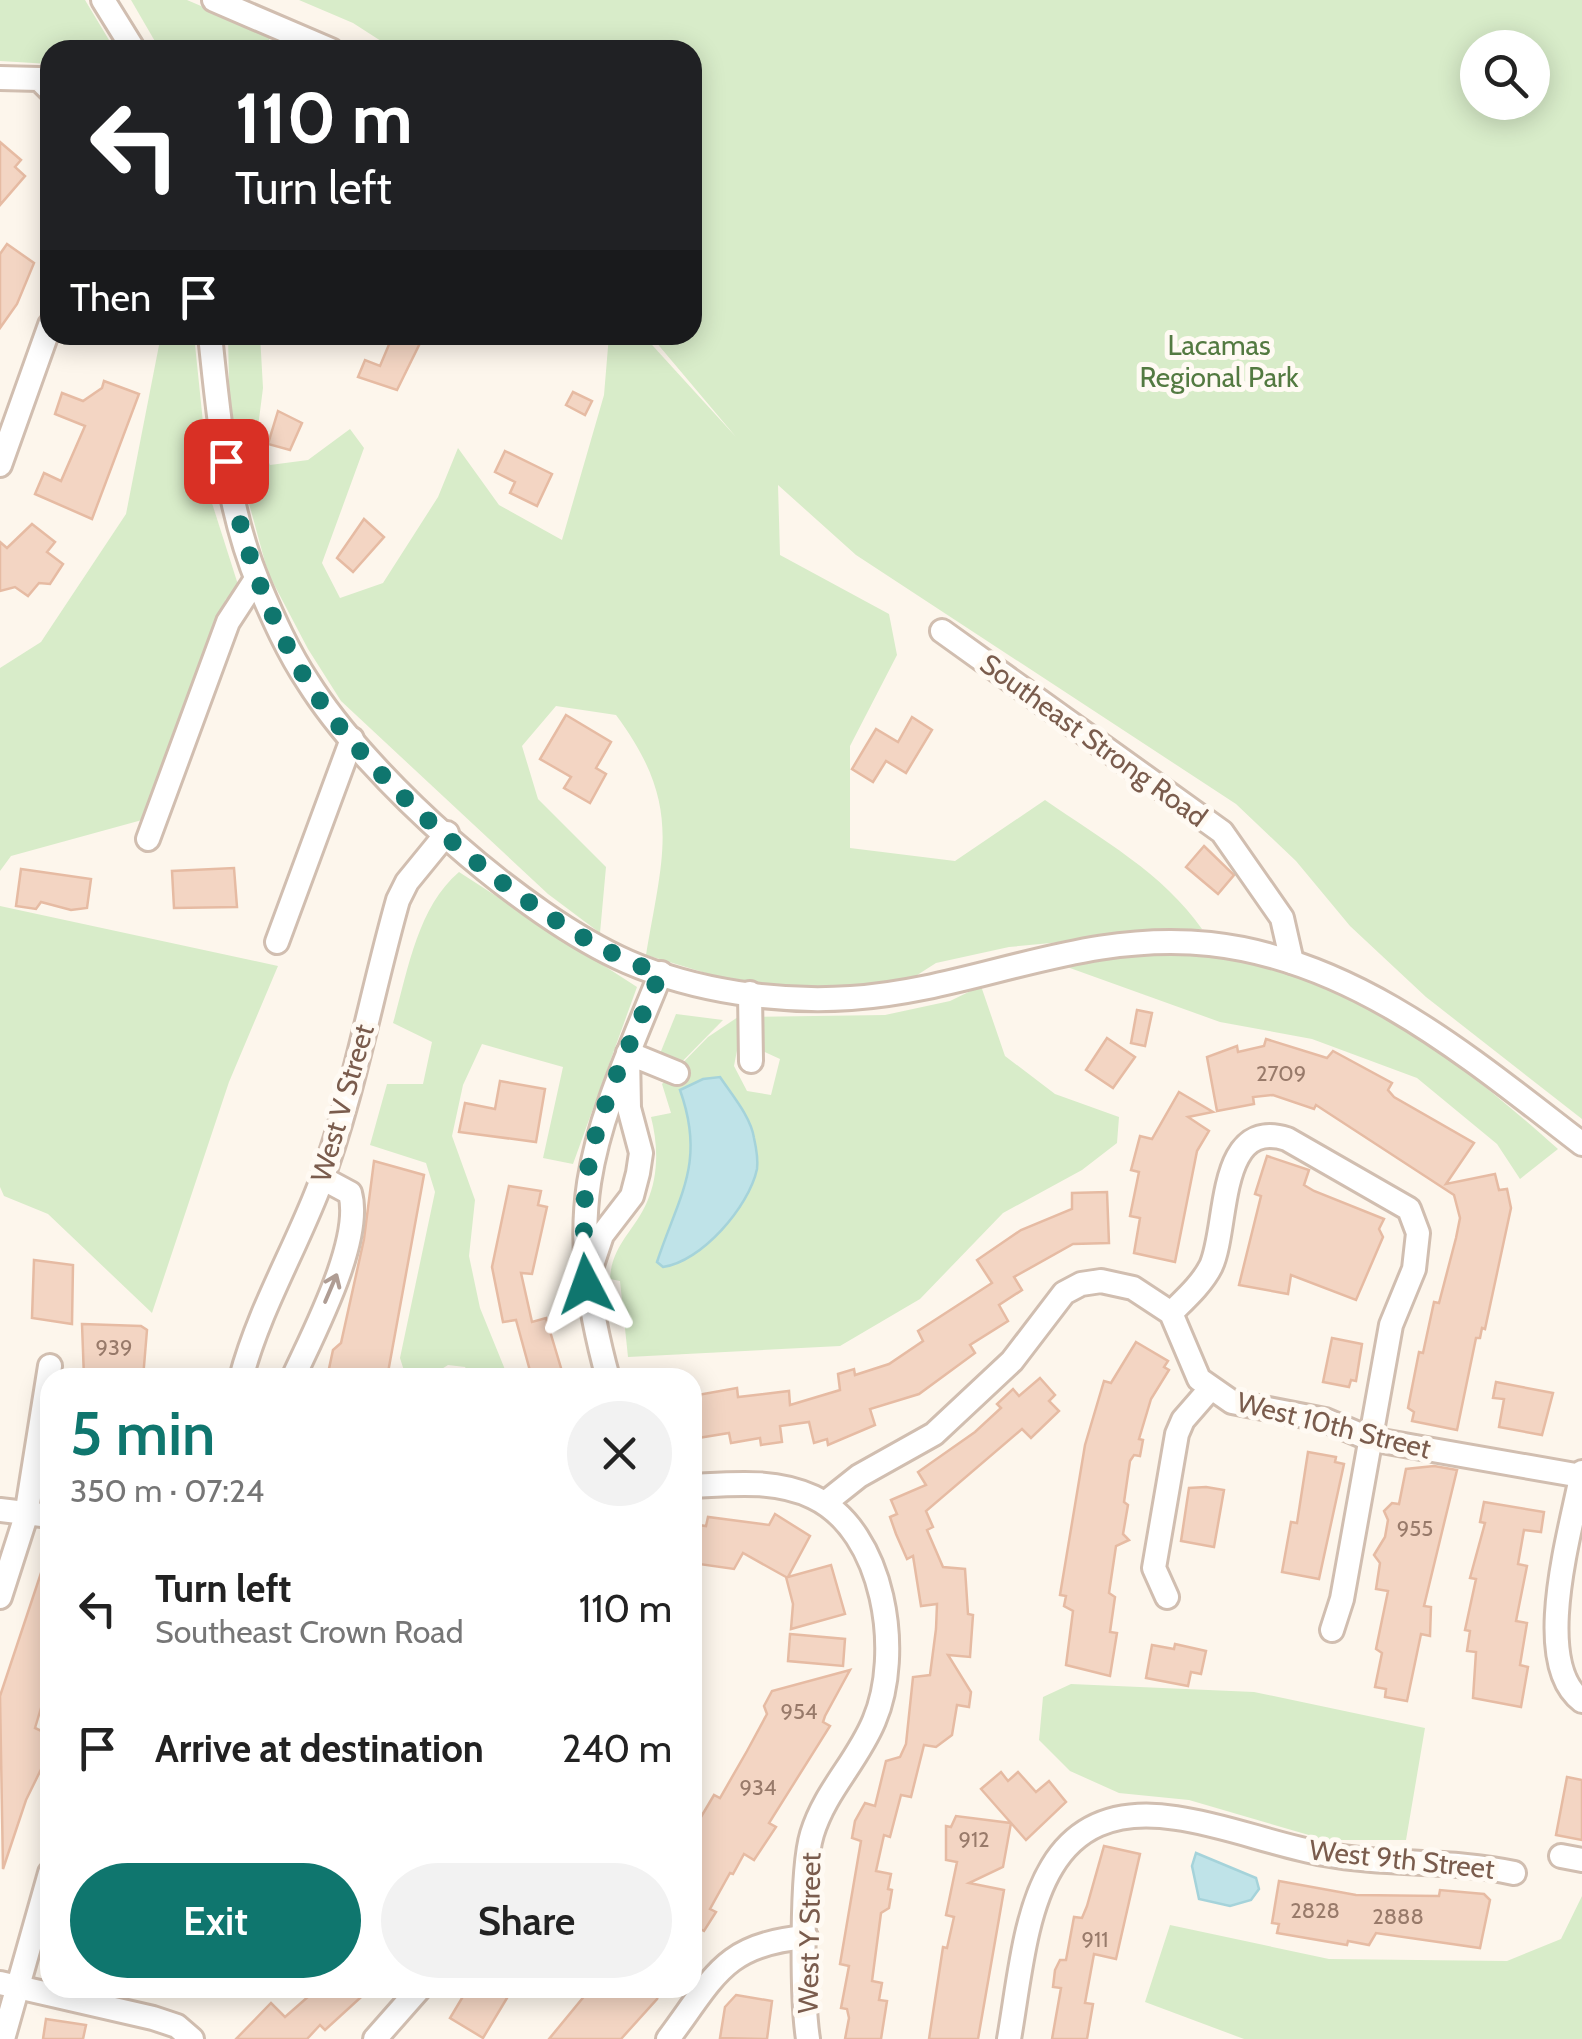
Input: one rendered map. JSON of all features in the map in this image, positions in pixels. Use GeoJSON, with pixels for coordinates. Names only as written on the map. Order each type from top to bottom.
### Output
{"type":"FeatureCollection","features":[{"type":"Feature","properties":{"kind":"street"},"geometry":{"type":"LineString","coordinates":[[103,0],[128,40]]}},
{"type":"Feature","properties":{"kind":"street"},"geometry":{"type":"LineString","coordinates":[[214,0],[308,40]]}},
{"type":"Feature","properties":{"kind":"street"},"geometry":{"type":"LineString","coordinates":[[0,78],[18,75],[40,79]]}},
{"type":"Feature","properties":{"kind":"street"},"geometry":{"type":"LineString","coordinates":[[0,466],[43,345]]}},
{"type":"Feature","properties":{"kind":"street"},"geometry":{"type":"LineString","coordinates":[[211,345],[226,461],[239,526],[256,580],[309,684],[352,739],[447,833],[552,919],[607,952],[660,973],[750,994],[852,998],[911,990],[1075,949],[1211,944],[1292,962],[1366,992],[1411,1018],[1582,1144]]}},
{"type":"Feature","properties":{"kind":"street"},"geometry":{"type":"LineString","coordinates":[[148,839],[228,622],[256,580]]}},
{"type":"Feature","properties":{"kind":"street","name":"Southeast Strong Road"},"geometry":{"type":"LineString","coordinates":[[942,631],[1222,832],[1282,918],[1292,962]]}},
{"type":"Feature","properties":{"kind":"street"},"geometry":{"type":"LineString","coordinates":[[278,942],[352,739]]}},
{"type":"Feature","properties":{"kind":"street","name":"West V Street"},"geometry":{"type":"LineString","coordinates":[[245,1368],[258,1321],[322,1178],[343,1116],[398,900],[406,882],[447,833]]}},
{"type":"Feature","properties":{"kind":"street"},"geometry":{"type":"LineString","coordinates":[[606,1368],[586,1284],[582,1230],[587,1174],[602,1113],[660,973]]}},
{"type":"Feature","properties":{"kind":"street"},"geometry":{"type":"LineString","coordinates":[[750,994],[751,1061]]}},
{"type":"Feature","properties":{"kind":"street"},"geometry":{"type":"LineString","coordinates":[[628,1053],[677,1073]]}},
{"type":"Feature","properties":{"kind":"street"},"geometry":{"type":"LineString","coordinates":[[586,1284],[602,1235],[632,1196],[638,1173],[640,1153],[630,1108],[628,1053]]}},
{"type":"Feature","properties":{"kind":"street"},"geometry":{"type":"LineString","coordinates":[[702,1486],[776,1486],[825,1503],[859,1476],[934,1434],[1012,1361],[1056,1301],[1074,1287],[1092,1282],[1119,1283],[1147,1295],[1171,1313],[1212,1264],[1233,1164],[1254,1140],[1276,1135],[1398,1201],[1409,1209],[1418,1233],[1414,1269],[1391,1326],[1342,1598],[1332,1630]]}},
{"type":"Feature","properties":{"kind":"street"},"geometry":{"type":"LineString","coordinates":[[296,1368],[340,1268],[346,1238],[350,1193],[322,1178]]}},
{"type":"Feature","properties":{"kind":"street","name":"West 10th Street"},"geometry":{"type":"LineString","coordinates":[[1171,1313],[1190,1363],[1210,1389],[1232,1402],[1325,1420],[1370,1438],[1582,1474]]}},
{"type":"Feature","properties":{"kind":"street"},"geometry":{"type":"LineString","coordinates":[[1167,1597],[1154,1568],[1177,1434],[1183,1420],[1210,1389]]}},
{"type":"Feature","properties":{"kind":"street"},"geometry":{"type":"LineString","coordinates":[[1582,1474],[1556,1625],[1562,1677],[1582,1702]]}},
{"type":"Feature","properties":{"kind":"street"},"geometry":{"type":"LineString","coordinates":[[0,1597],[38,1516],[40,1491]]}},
{"type":"Feature","properties":{"kind":"street","name":"West Y Street"},"geometry":{"type":"LineString","coordinates":[[808,2039],[806,1937],[810,1838],[826,1796],[875,1720],[888,1662],[885,1612],[870,1566],[848,1527],[825,1503]]}},
{"type":"Feature","properties":{"kind":"street"},"geometry":{"type":"LineString","coordinates":[[0,1510],[38,1516]]}},
{"type":"Feature","properties":{"kind":"street","name":"West 9th Street"},"geometry":{"type":"LineString","coordinates":[[1009,2039],[1034,1902],[1056,1857],[1071,1842],[1104,1824],[1173,1817],[1324,1854],[1466,1862],[1514,1872]]}},
{"type":"Feature","properties":{"kind":"street"},"geometry":{"type":"LineString","coordinates":[[3,2039],[10,1986],[40,1901]]}},
{"type":"Feature","properties":{"kind":"street"},"geometry":{"type":"LineString","coordinates":[[702,1995],[731,1958],[758,1944],[806,1937]]}},
{"type":"Feature","properties":{"kind":"street"},"geometry":{"type":"LineString","coordinates":[[10,1986],[40,1993]]}},
{"type":"Feature","properties":{"kind":"street"},"geometry":{"type":"LineString","coordinates":[[64,1998],[153,2018],[177,2026],[192,2039]]}},
{"type":"Feature","properties":{"kind":"street"},"geometry":{"type":"LineString","coordinates":[[375,2039],[411,1998]]}},
{"type":"Feature","properties":{"kind":"street"},"geometry":{"type":"LineString","coordinates":[[668,2039],[700,1998]]}},
{"type":"Feature","properties":{"kind":"green space"},"geometry":{"type":"Polygon","coordinates":[[[0,0],[85,0],[109,40],[40,40],[40,63],[0,61],[0,0]]]}},
{"type":"Feature","properties":{"kind":"green space"},"geometry":{"type":"Polygon","coordinates":[[[131,0],[187,0],[271,36],[269,40],[154,40],[131,0]]]}},
{"type":"Feature","properties":{"kind":"green space","name":"Lacamas Regional Park"},"geometry":{"type":"Polygon","coordinates":[[[299,0],[1582,0],[1582,1119],[1426,997],[1350,926],[1296,861],[1236,804],[856,555],[778,485],[780,555],[889,614],[897,655],[850,746],[850,848],[955,861],[1045,800],[1150,874],[1202,929],[1009,947],[936,963],[911,979],[815,989],[719,977],[646,955],[662,858],[659,804],[637,747],[616,715],[556,706],[522,746],[538,799],[606,867],[600,933],[548,894],[341,701],[268,573],[230,434],[228,345],[261,345],[263,388],[257,435],[270,465],[308,460],[350,429],[364,448],[322,563],[340,598],[383,583],[438,497],[458,448],[499,505],[562,540],[604,395],[608,345],[652,345],[736,437],[658,345],[702,345],[702,40],[379,40],[353,23],[299,0]]]}},
{"type":"Feature","properties":{"kind":"green space"},"geometry":{"type":"Polygon","coordinates":[[[159,345],[195,345],[211,500],[241,594],[226,599],[142,820],[11,856],[0,871],[0,668],[41,642],[126,514],[159,345]]]}},
{"type":"Feature","properties":{"kind":"green space"},"geometry":{"type":"Polygon","coordinates":[[[459,872],[637,987],[573,1164],[543,1158],[563,1067],[482,1044],[463,1085],[452,1136],[475,1200],[469,1256],[480,1308],[504,1368],[448,1365],[403,1368],[400,1358],[435,1192],[426,1163],[370,1145],[387,1084],[423,1084],[432,1042],[393,1023],[424,922],[459,872]]]}},
{"type":"Feature","properties":{"kind":"green space"},"geometry":{"type":"Polygon","coordinates":[[[0,906],[278,966],[229,1082],[152,1313],[48,1214],[4,1196],[0,1187],[0,906]]]}},
{"type":"Feature","properties":{"kind":"green space"},"geometry":{"type":"Polygon","coordinates":[[[1136,953],[1237,958],[1281,967],[1324,983],[1367,1005],[1449,1059],[1558,1149],[1520,1179],[1497,1144],[1417,1078],[1312,1039],[1220,1022],[1056,963],[1136,953]]]}},
{"type":"Feature","properties":{"kind":"green space"},"geometry":{"type":"Polygon","coordinates":[[[981,986],[1005,1056],[1055,1094],[1119,1117],[1117,1143],[1082,1170],[1003,1213],[920,1299],[840,1346],[628,1357],[620,1281],[610,1279],[615,1256],[642,1212],[654,1181],[655,1138],[651,1117],[671,1113],[662,1084],[708,1037],[738,1017],[885,1015],[950,1001],[981,986]],[[739,1040],[734,1066],[747,1091],[771,1095],[780,1059],[739,1040]],[[691,1120],[687,1178],[658,1262],[718,1233],[691,1120]]]}},
{"type":"Feature","properties":{"kind":"green space"},"geometry":{"type":"Polygon","coordinates":[[[676,1014],[723,1020],[662,1082],[651,1076],[676,1014]]]}},
{"type":"Feature","properties":{"kind":"green space"},"geometry":{"type":"Polygon","coordinates":[[[1071,1684],[1254,1692],[1425,1728],[1406,1840],[1326,1840],[1189,1800],[1119,1793],[1070,1771],[1039,1740],[1043,1697],[1071,1684]]]}},
{"type":"Feature","properties":{"kind":"green space"},"geometry":{"type":"Polygon","coordinates":[[[1582,1896],[1582,2039],[1244,2039],[1145,2002],[1170,1925],[1329,1959],[1507,1961],[1561,1939],[1582,1896]]]}},
{"type":"Feature","properties":{"kind":"water"},"geometry":{"type":"Polygon","coordinates":[[[720,1077],[749,1122],[757,1169],[744,1200],[721,1230],[693,1255],[663,1267],[657,1262],[681,1197],[690,1159],[687,1116],[680,1090],[703,1079],[720,1077]]]}},
{"type":"Feature","properties":{"kind":"water"},"geometry":{"type":"Polygon","coordinates":[[[1196,1853],[1256,1878],[1259,1889],[1251,1900],[1230,1906],[1199,1899],[1192,1866],[1196,1853]]]}},
{"type":"Feature","properties":{"kind":"building"},"geometry":{"type":"Polygon","coordinates":[[[0,142],[21,160],[15,167],[25,176],[0,205],[0,142]]]}},
{"type":"Feature","properties":{"kind":"building"},"geometry":{"type":"Polygon","coordinates":[[[7,244],[34,263],[17,304],[0,328],[0,254],[7,244]]]}},
{"type":"Feature","properties":{"kind":"building"},"geometry":{"type":"Polygon","coordinates":[[[389,345],[419,345],[397,390],[358,377],[365,360],[380,366],[389,345]]]}},
{"type":"Feature","properties":{"kind":"building"},"geometry":{"type":"Polygon","coordinates":[[[104,381],[139,394],[92,519],[35,494],[44,473],[61,481],[85,426],[55,414],[62,393],[83,401],[102,388],[104,381]]]}},
{"type":"Feature","properties":{"kind":"building"},"geometry":{"type":"Polygon","coordinates":[[[573,392],[592,401],[585,415],[566,405],[573,392]]]}},
{"type":"Feature","properties":{"kind":"building"},"geometry":{"type":"Polygon","coordinates":[[[278,411],[302,423],[290,450],[268,444],[278,411]]]}},
{"type":"Feature","properties":{"kind":"building"},"geometry":{"type":"Polygon","coordinates":[[[505,451],[552,474],[537,506],[510,493],[515,482],[495,472],[505,451]]]}},
{"type":"Feature","properties":{"kind":"building"},"geometry":{"type":"Polygon","coordinates":[[[364,519],[384,537],[353,572],[337,558],[364,519]]]}},
{"type":"Feature","properties":{"kind":"building"},"geometry":{"type":"Polygon","coordinates":[[[32,524],[55,542],[47,552],[63,564],[50,584],[39,583],[28,596],[15,587],[0,591],[0,542],[7,548],[32,524]]]}},
{"type":"Feature","properties":{"kind":"building"},"geometry":{"type":"Polygon","coordinates":[[[566,715],[611,742],[596,768],[606,774],[590,803],[564,788],[571,777],[540,759],[566,715]]]}},
{"type":"Feature","properties":{"kind":"building"},"geometry":{"type":"Polygon","coordinates":[[[912,717],[932,730],[906,773],[886,761],[873,782],[852,769],[876,729],[898,742],[912,717]]]}},
{"type":"Feature","properties":{"kind":"building"},"geometry":{"type":"Polygon","coordinates":[[[1204,846],[1234,875],[1218,894],[1186,867],[1204,846]]]}},
{"type":"Feature","properties":{"kind":"building"},"geometry":{"type":"Polygon","coordinates":[[[234,868],[237,907],[174,908],[172,871],[234,868]]]}},
{"type":"Feature","properties":{"kind":"building"},"geometry":{"type":"Polygon","coordinates":[[[21,869],[91,879],[87,908],[71,910],[41,902],[36,909],[16,906],[21,869]]]}},
{"type":"Feature","properties":{"kind":"building"},"geometry":{"type":"Polygon","coordinates":[[[1137,1010],[1152,1013],[1145,1046],[1131,1043],[1137,1010]]]}},
{"type":"Feature","properties":{"kind":"building"},"geometry":{"type":"Polygon","coordinates":[[[1107,1038],[1135,1057],[1113,1088],[1086,1070],[1107,1038]]]}},
{"type":"Feature","properties":{"kind":"building"},"geometry":{"type":"Polygon","coordinates":[[[1266,1039],[1327,1058],[1333,1051],[1392,1083],[1388,1090],[1394,1097],[1474,1143],[1446,1184],[1495,1174],[1499,1190],[1507,1189],[1511,1208],[1485,1329],[1476,1338],[1457,1430],[1412,1421],[1414,1412],[1408,1408],[1419,1352],[1423,1353],[1434,1302],[1439,1303],[1456,1238],[1460,1218],[1454,1195],[1316,1105],[1314,1109],[1273,1095],[1253,1097],[1254,1104],[1217,1111],[1207,1057],[1237,1046],[1238,1052],[1264,1046],[1266,1039]]]}},
{"type":"Feature","properties":{"kind":"building"},"geometry":{"type":"Polygon","coordinates":[[[500,1081],[545,1089],[536,1142],[459,1132],[465,1103],[495,1109],[500,1081]]]}},
{"type":"Feature","properties":{"kind":"building"},"geometry":{"type":"Polygon","coordinates":[[[1179,1092],[1213,1112],[1188,1117],[1209,1131],[1197,1151],[1175,1262],[1134,1253],[1140,1218],[1130,1216],[1139,1172],[1131,1170],[1140,1136],[1152,1139],[1179,1092]]]}},
{"type":"Feature","properties":{"kind":"building"},"geometry":{"type":"Polygon","coordinates":[[[1267,1156],[1309,1170],[1304,1185],[1314,1191],[1384,1219],[1379,1229],[1383,1237],[1356,1300],[1291,1275],[1288,1294],[1239,1285],[1261,1196],[1255,1194],[1267,1156]]]}},
{"type":"Feature","properties":{"kind":"building"},"geometry":{"type":"Polygon","coordinates":[[[374,1161],[424,1175],[389,1368],[329,1368],[333,1350],[341,1343],[364,1239],[374,1161]]]}},
{"type":"Feature","properties":{"kind":"building"},"geometry":{"type":"Polygon","coordinates":[[[509,1186],[541,1191],[538,1205],[547,1207],[532,1274],[521,1273],[532,1322],[546,1318],[561,1368],[529,1368],[516,1320],[503,1322],[492,1267],[509,1186]]]}},
{"type":"Feature","properties":{"kind":"building"},"geometry":{"type":"Polygon","coordinates":[[[1107,1192],[1109,1243],[1073,1244],[1014,1277],[1022,1290],[999,1305],[1008,1321],[970,1345],[975,1353],[919,1394],[870,1409],[875,1425],[828,1445],[827,1439],[814,1443],[809,1422],[780,1426],[782,1442],[761,1445],[760,1438],[731,1443],[729,1433],[702,1437],[702,1394],[737,1388],[738,1397],[789,1391],[790,1405],[840,1390],[838,1374],[854,1369],[855,1375],[889,1364],[923,1341],[918,1331],[992,1283],[977,1260],[1021,1230],[1072,1209],[1072,1193],[1107,1192]]]}},
{"type":"Feature","properties":{"kind":"building"},"geometry":{"type":"Polygon","coordinates":[[[34,1260],[73,1265],[72,1324],[32,1318],[34,1260]]]}},
{"type":"Feature","properties":{"kind":"building"},"geometry":{"type":"Polygon","coordinates":[[[82,1324],[141,1326],[147,1330],[144,1368],[84,1368],[82,1324]]]}},
{"type":"Feature","properties":{"kind":"building"},"geometry":{"type":"Polygon","coordinates":[[[1332,1338],[1362,1344],[1356,1381],[1351,1380],[1349,1387],[1323,1382],[1332,1338]]]}},
{"type":"Feature","properties":{"kind":"building"},"geometry":{"type":"Polygon","coordinates":[[[1136,1342],[1168,1361],[1164,1367],[1169,1370],[1151,1399],[1139,1439],[1143,1440],[1140,1456],[1134,1455],[1130,1461],[1123,1534],[1129,1540],[1116,1546],[1109,1593],[1115,1597],[1110,1632],[1117,1633],[1110,1676],[1066,1665],[1073,1611],[1064,1606],[1066,1596],[1060,1595],[1085,1445],[1104,1381],[1111,1383],[1136,1342]]]}},
{"type":"Feature","properties":{"kind":"building"},"geometry":{"type":"Polygon","coordinates":[[[1040,1378],[1055,1395],[1049,1401],[1059,1411],[1031,1438],[1022,1429],[926,1511],[933,1527],[927,1530],[943,1567],[965,1569],[968,1614],[973,1615],[970,1657],[948,1655],[971,1692],[969,1707],[957,1705],[952,1735],[936,1747],[924,1745],[911,1797],[901,1795],[890,1837],[884,1835],[876,1871],[891,1874],[888,1889],[892,1890],[889,1908],[881,1913],[872,1981],[882,1983],[879,2000],[887,2001],[881,2039],[845,2039],[849,2018],[847,2009],[841,2008],[849,1966],[840,1964],[861,1841],[852,1838],[855,1821],[865,1803],[875,1806],[886,1761],[900,1757],[906,1744],[913,1677],[930,1675],[936,1629],[937,1604],[921,1606],[913,1556],[907,1559],[896,1534],[890,1517],[897,1514],[891,1500],[926,1485],[918,1472],[975,1432],[1001,1408],[997,1404],[1013,1389],[1019,1396],[1040,1378]]]}},
{"type":"Feature","properties":{"kind":"building"},"geometry":{"type":"Polygon","coordinates":[[[1496,1382],[1553,1393],[1542,1435],[1499,1427],[1504,1399],[1493,1398],[1496,1382]]]}},
{"type":"Feature","properties":{"kind":"building"},"geometry":{"type":"Polygon","coordinates":[[[1308,1452],[1336,1457],[1335,1462],[1344,1464],[1319,1579],[1282,1572],[1291,1522],[1297,1523],[1308,1452]]]}},
{"type":"Feature","properties":{"kind":"building"},"geometry":{"type":"Polygon","coordinates":[[[1434,1466],[1457,1470],[1424,1606],[1431,1607],[1430,1636],[1421,1634],[1407,1701],[1385,1697],[1386,1689],[1375,1687],[1382,1653],[1376,1649],[1388,1591],[1376,1589],[1380,1563],[1374,1555],[1385,1537],[1388,1520],[1384,1511],[1392,1503],[1399,1504],[1406,1469],[1434,1466]]]}},
{"type":"Feature","properties":{"kind":"building"},"geometry":{"type":"Polygon","coordinates":[[[1189,1488],[1224,1490],[1214,1547],[1181,1541],[1189,1488]]]}},
{"type":"Feature","properties":{"kind":"building"},"geometry":{"type":"Polygon","coordinates":[[[1484,1502],[1544,1512],[1541,1532],[1524,1530],[1518,1564],[1527,1566],[1516,1621],[1527,1623],[1520,1665],[1528,1667],[1521,1707],[1473,1698],[1476,1652],[1467,1651],[1470,1631],[1465,1630],[1476,1579],[1470,1578],[1485,1523],[1480,1522],[1484,1502]]]}},
{"type":"Feature","properties":{"kind":"building"},"geometry":{"type":"Polygon","coordinates":[[[775,1514],[810,1536],[788,1577],[831,1565],[845,1614],[791,1629],[793,1604],[786,1577],[743,1553],[734,1569],[702,1564],[702,1525],[706,1526],[708,1517],[769,1525],[775,1514]]]}},
{"type":"Feature","properties":{"kind":"building"},"geometry":{"type":"Polygon","coordinates":[[[40,1576],[40,1711],[35,1728],[40,1730],[40,1771],[3,1869],[0,1696],[40,1576]]]}},
{"type":"Feature","properties":{"kind":"building"},"geometry":{"type":"Polygon","coordinates":[[[790,1634],[845,1639],[843,1666],[788,1661],[790,1634]]]}},
{"type":"Feature","properties":{"kind":"building"},"geometry":{"type":"Polygon","coordinates":[[[1175,1644],[1206,1651],[1201,1674],[1191,1672],[1188,1686],[1146,1678],[1152,1645],[1174,1649],[1175,1644]]]}},
{"type":"Feature","properties":{"kind":"building"},"geometry":{"type":"Polygon","coordinates":[[[850,1670],[825,1716],[823,1722],[830,1726],[769,1823],[776,1827],[754,1860],[744,1854],[733,1874],[730,1873],[710,1909],[716,1912],[704,1931],[702,1815],[714,1795],[720,1798],[747,1751],[767,1714],[764,1706],[772,1691],[850,1670]]]}},
{"type":"Feature","properties":{"kind":"building"},"geometry":{"type":"Polygon","coordinates":[[[1001,1772],[1008,1781],[1018,1772],[1036,1792],[1049,1781],[1066,1802],[1026,1840],[981,1789],[1001,1772]]]}},
{"type":"Feature","properties":{"kind":"building"},"geometry":{"type":"Polygon","coordinates":[[[1567,1777],[1582,1780],[1582,1840],[1556,1835],[1567,1777]]]}},
{"type":"Feature","properties":{"kind":"building"},"geometry":{"type":"Polygon","coordinates":[[[956,1816],[1011,1823],[1003,1867],[969,1883],[1004,1890],[978,2039],[929,2039],[943,1947],[947,1948],[954,1917],[946,1915],[957,1862],[946,1860],[946,1826],[951,1827],[956,1816]]]}},
{"type":"Feature","properties":{"kind":"building"},"geometry":{"type":"Polygon","coordinates":[[[1104,1846],[1140,1854],[1116,1959],[1094,1954],[1085,2003],[1093,2004],[1087,2039],[1052,2039],[1061,1988],[1053,1987],[1055,1970],[1060,1960],[1066,1960],[1074,1917],[1082,1918],[1104,1846]]]}},
{"type":"Feature","properties":{"kind":"building"},"geometry":{"type":"Polygon","coordinates":[[[1279,1881],[1356,1895],[1439,1896],[1440,1890],[1484,1894],[1490,1900],[1480,1948],[1376,1933],[1369,1945],[1348,1941],[1347,1945],[1277,1933],[1279,1924],[1272,1923],[1279,1881]]]}},
{"type":"Feature","properties":{"kind":"building"},"geometry":{"type":"Polygon","coordinates":[[[736,1995],[772,2001],[767,2039],[720,2038],[725,2007],[736,1995]]]}},
{"type":"Feature","properties":{"kind":"building"},"geometry":{"type":"Polygon","coordinates":[[[307,1998],[360,1998],[325,2030],[320,2025],[307,2039],[236,2039],[271,2003],[285,2017],[307,1998]]]}},
{"type":"Feature","properties":{"kind":"building"},"geometry":{"type":"Polygon","coordinates":[[[462,1998],[507,1998],[483,2038],[450,2018],[462,1998]]]}},
{"type":"Feature","properties":{"kind":"building"},"geometry":{"type":"Polygon","coordinates":[[[583,1998],[657,1998],[621,2039],[549,2039],[583,1998]]]}},
{"type":"Feature","properties":{"kind":"building"},"geometry":{"type":"Polygon","coordinates":[[[46,2019],[86,2025],[83,2039],[43,2039],[46,2019]]]}},
{"type":"Feature","properties":{"kind":"route"},"geometry":{"type":"LineString","coordinates":[[226,461],[239,526],[256,580],[309,684],[352,739],[447,833],[552,919],[594,946],[660,973],[602,1113],[587,1174],[582,1230],[586,1284]]}}]}
